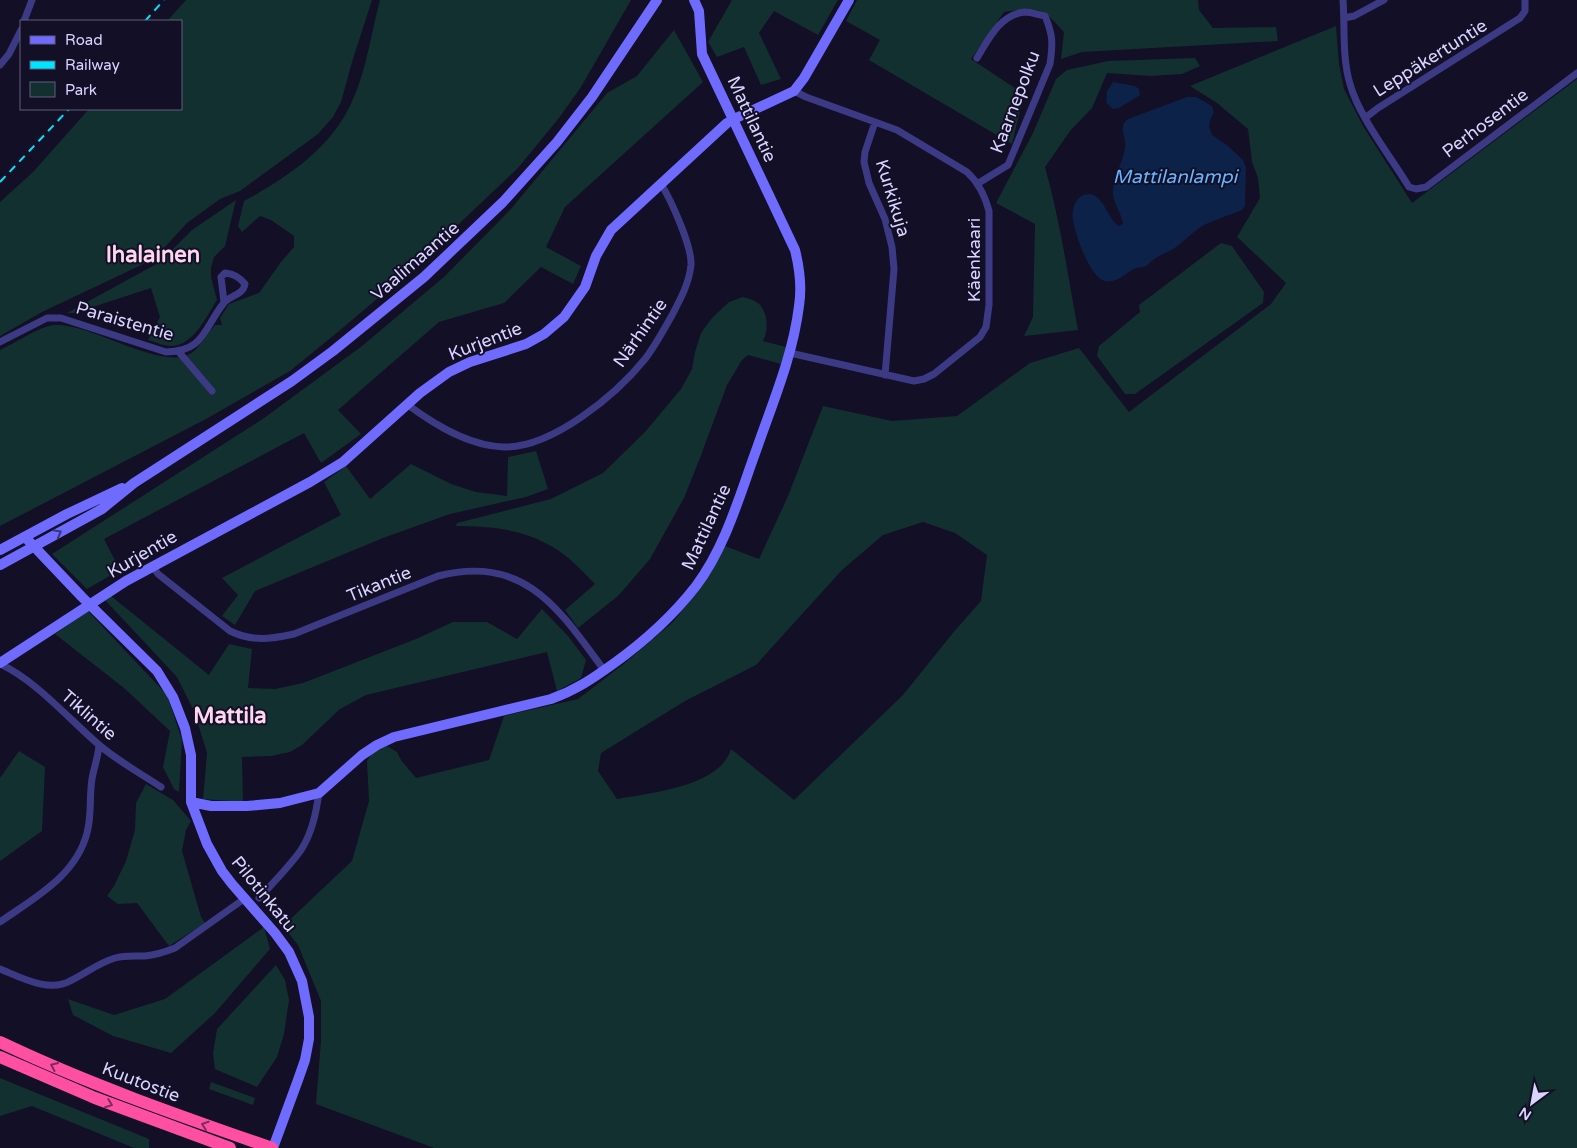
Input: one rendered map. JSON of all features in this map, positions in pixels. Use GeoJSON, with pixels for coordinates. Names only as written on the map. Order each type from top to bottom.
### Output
{"type":"FeatureCollection","features":[{"type":"Feature","properties":{"kind":"highway","name":"Kuutostie"},"geometry":{"type":"LineString","coordinates":[[2,1042],[93,1083],[273,1148]]}},
{"type":"Feature","properties":{"kind":"highway","name":"Kuutostie"},"geometry":{"type":"LineString","coordinates":[[0,1057],[95,1098],[230,1148]]}},
{"type":"Feature","properties":{"kind":"street"},"geometry":{"type":"LineString","coordinates":[[24,20],[32,0]]}},
{"type":"Feature","properties":{"kind":"street","name":"Vaalimaantie"},"geometry":{"type":"LineString","coordinates":[[0,565],[102,509],[134,483],[292,381],[333,351],[424,277],[503,202],[557,142],[592,97],[657,0]]}},
{"type":"Feature","properties":{"kind":"street","name":"Mattilantie"},"geometry":{"type":"LineString","coordinates":[[191,802],[211,806],[247,806],[280,803],[319,793],[362,755],[394,737],[551,700],[571,692],[587,683],[638,646],[664,623],[697,584],[713,559],[728,527],[790,353],[800,306],[801,286],[795,250],[702,54],[699,12],[694,0]]}},
{"type":"Feature","properties":{"kind":"street"},"geometry":{"type":"LineString","coordinates":[[794,91],[804,78],[849,0]]}},
{"type":"Feature","properties":{"kind":"street"},"geometry":{"type":"LineString","coordinates":[[1343,0],[1346,70],[1355,98],[1366,118]]}},
{"type":"Feature","properties":{"kind":"street"},"geometry":{"type":"LineString","coordinates":[[1344,18],[1354,16],[1384,0]]}},
{"type":"Feature","properties":{"kind":"street","name":"Leppäkertuntie"},"geometry":{"type":"LineString","coordinates":[[1366,118],[1378,108],[1520,18],[1525,10],[1524,0]]}},
{"type":"Feature","properties":{"kind":"street","name":"Kaarnepolku"},"geometry":{"type":"LineString","coordinates":[[977,58],[996,27],[1008,18],[1024,12],[1045,16],[1051,30],[1050,64],[1008,165],[977,184]]}},
{"type":"Feature","properties":{"kind":"street"},"geometry":{"type":"LineString","coordinates":[[0,65],[9,54],[20,32]]}},
{"type":"Feature","properties":{"kind":"street","name":"Perhosentie"},"geometry":{"type":"LineString","coordinates":[[1366,118],[1409,187],[1416,189],[1426,187],[1577,73]]}},
{"type":"Feature","properties":{"kind":"street","name":"Kurjentie"},"geometry":{"type":"LineString","coordinates":[[0,664],[89,604],[152,566],[310,482],[342,462],[436,380],[470,362],[526,344],[544,334],[564,317],[585,287],[596,256],[611,230],[734,119],[794,91]]}},
{"type":"Feature","properties":{"kind":"street","name":"Käenkaari"},"geometry":{"type":"LineString","coordinates":[[790,353],[885,375],[914,380],[924,379],[934,374],[980,337],[986,327],[989,304],[989,211],[985,197],[967,172],[897,130],[794,91]]}},
{"type":"Feature","properties":{"kind":"street","name":"Kurkikuja"},"geometry":{"type":"LineString","coordinates":[[875,122],[865,152],[864,162],[869,183],[887,228],[892,247],[894,269],[885,375]]}},
{"type":"Feature","properties":{"kind":"street","name":"Närhintie"},"geometry":{"type":"LineString","coordinates":[[408,404],[430,421],[449,431],[473,441],[504,447],[520,445],[539,439],[561,429],[610,396],[645,358],[659,338],[679,303],[690,275],[690,250],[661,184]]}},
{"type":"Feature","properties":{"kind":"street","name":"Paraistentie"},"geometry":{"type":"LineString","coordinates":[[0,342],[47,318],[61,318],[166,352],[178,352],[190,348],[201,339],[224,302]]}},
{"type":"Feature","properties":{"kind":"street"},"geometry":{"type":"LineString","coordinates":[[178,352],[212,391]]}},
{"type":"Feature","properties":{"kind":"street","name":"Vaalimaantie"},"geometry":{"type":"LineString","coordinates":[[0,550],[97,498],[134,483]]}},
{"type":"Feature","properties":{"kind":"street","name":"Pilotinkatu"},"geometry":{"type":"LineString","coordinates":[[25,537],[157,671],[173,698],[185,728],[191,755],[191,802],[207,844],[222,870],[244,899],[276,933],[289,952],[302,981],[309,1017],[309,1040],[305,1060],[273,1148]]}},
{"type":"Feature","properties":{"kind":"street","name":"Tikantie"},"geometry":{"type":"LineString","coordinates":[[152,566],[162,577],[230,631],[242,637],[257,639],[272,639],[294,634],[438,576],[456,572],[482,571],[503,575],[522,582],[540,593],[554,606],[604,670]]}},
{"type":"Feature","properties":{"kind":"street","name":"Tiklintie"},"geometry":{"type":"LineString","coordinates":[[0,664],[16,673],[54,704],[99,745],[160,787]]}},
{"type":"Feature","properties":{"kind":"street"},"geometry":{"type":"LineString","coordinates":[[0,922],[52,886],[63,876],[82,847],[90,820],[92,779],[98,760],[99,745]]}},
{"type":"Feature","properties":{"kind":"street"},"geometry":{"type":"LineString","coordinates":[[260,898],[301,850],[316,812],[319,793]]}},
{"type":"Feature","properties":{"kind":"street"},"geometry":{"type":"LineString","coordinates":[[0,969],[40,984],[68,983],[112,959],[125,956],[146,956],[163,953],[175,948],[244,899]]}},
{"type":"Feature","properties":{"kind":"green space"},"geometry":{"type":"Polygon","coordinates":[[[186,0],[372,0],[341,102],[333,117],[318,134],[240,191],[220,199],[187,223],[154,259],[42,312],[0,336],[0,202],[33,172],[88,110],[182,110],[182,20],[168,20],[186,0]]]}},
{"type":"Feature","properties":{"kind":"green space"},"geometry":{"type":"Polygon","coordinates":[[[380,0],[631,0],[581,87],[559,118],[518,168],[403,277],[339,331],[290,371],[206,419],[0,526],[0,350],[31,333],[49,326],[64,325],[82,329],[143,352],[180,357],[193,352],[215,325],[222,325],[220,318],[229,304],[259,293],[294,247],[294,236],[271,220],[260,216],[242,232],[238,226],[244,201],[293,171],[308,159],[334,132],[358,87],[380,0]]]}},
{"type":"Feature","properties":{"kind":"green space"},"geometry":{"type":"Polygon","coordinates":[[[732,0],[838,0],[818,35],[774,11],[759,33],[781,79],[761,85],[744,47],[717,57],[708,42],[732,0]]]}},
{"type":"Feature","properties":{"kind":"green space"},"geometry":{"type":"Polygon","coordinates":[[[857,0],[1198,0],[1199,10],[1213,28],[1276,27],[1278,41],[1082,52],[1061,59],[1064,32],[1049,17],[1038,10],[1032,9],[1004,12],[971,59],[1024,94],[1012,144],[869,60],[880,40],[846,21],[857,0]]]}},
{"type":"Feature","properties":{"kind":"green space"},"geometry":{"type":"Polygon","coordinates":[[[1336,26],[1339,64],[1344,89],[1363,126],[1412,203],[1577,79],[1577,1148],[434,1148],[316,1104],[321,1040],[321,1001],[298,945],[283,926],[352,861],[369,801],[367,761],[375,748],[387,746],[397,752],[416,778],[489,760],[504,716],[578,699],[625,663],[673,622],[702,586],[725,546],[759,559],[788,496],[823,406],[892,421],[957,416],[1030,363],[1079,348],[1129,412],[1271,304],[1286,283],[1237,237],[1260,198],[1258,178],[1252,162],[1248,129],[1217,103],[1190,86],[1336,26]],[[923,522],[883,535],[842,570],[756,665],[685,701],[601,753],[598,771],[617,799],[664,791],[699,780],[713,772],[724,762],[731,749],[794,800],[903,695],[981,601],[987,555],[955,533],[923,522]]]}},
{"type":"Feature","properties":{"kind":"green space"},"geometry":{"type":"Polygon","coordinates":[[[674,30],[703,82],[565,207],[546,247],[581,266],[573,284],[541,267],[504,303],[439,322],[338,410],[361,434],[321,463],[304,433],[104,539],[120,570],[87,589],[52,554],[264,418],[362,346],[445,276],[511,209],[607,93],[637,76],[674,30]]]}},
{"type":"Feature","properties":{"kind":"green space"},"geometry":{"type":"Polygon","coordinates":[[[1195,58],[1200,66],[1182,74],[1150,76],[1107,73],[1092,108],[1070,131],[1045,167],[1059,228],[1078,330],[1024,336],[1033,317],[1035,224],[996,203],[1033,133],[1056,79],[1067,70],[1108,61],[1195,58]]]}},
{"type":"Feature","properties":{"kind":"green space"},"geometry":{"type":"Polygon","coordinates":[[[236,200],[225,246],[214,257],[211,268],[211,277],[217,300],[204,322],[193,336],[186,341],[179,345],[171,346],[148,340],[160,317],[151,288],[74,313],[67,313],[160,262],[192,230],[236,200]]]}},
{"type":"Feature","properties":{"kind":"green space"},"geometry":{"type":"Polygon","coordinates":[[[1221,243],[1232,246],[1264,292],[1263,303],[1135,394],[1125,394],[1097,356],[1099,346],[1140,312],[1139,305],[1221,243]]]}},
{"type":"Feature","properties":{"kind":"green space"},"geometry":{"type":"Polygon","coordinates":[[[743,297],[758,303],[764,311],[767,326],[763,341],[786,347],[781,364],[748,355],[742,360],[727,385],[684,498],[650,559],[619,595],[578,628],[565,610],[595,584],[569,559],[540,540],[517,532],[493,528],[456,526],[457,523],[551,499],[603,473],[645,432],[681,389],[692,369],[701,333],[712,318],[729,302],[743,297]]]}},
{"type":"Feature","properties":{"kind":"green space"},"geometry":{"type":"Polygon","coordinates":[[[536,451],[548,489],[526,497],[450,514],[383,538],[255,591],[235,625],[222,616],[238,595],[222,578],[341,515],[324,482],[346,466],[370,499],[411,464],[451,484],[476,492],[507,496],[508,457],[536,451]]]}},
{"type":"Feature","properties":{"kind":"green space"},"geometry":{"type":"Polygon","coordinates":[[[111,596],[209,675],[229,644],[252,649],[248,688],[275,689],[303,683],[416,639],[453,622],[487,622],[517,639],[542,609],[568,636],[586,660],[581,678],[557,691],[547,652],[366,695],[340,709],[302,745],[290,752],[271,756],[242,757],[243,802],[203,799],[207,753],[194,711],[177,677],[105,600],[111,596]]]}},
{"type":"Feature","properties":{"kind":"green space"},"geometry":{"type":"Polygon","coordinates":[[[88,611],[167,695],[182,740],[179,792],[174,789],[163,767],[170,731],[124,688],[55,634],[88,611]]]}},
{"type":"Feature","properties":{"kind":"green space"},"geometry":{"type":"Polygon","coordinates":[[[19,751],[45,767],[42,831],[0,861],[0,778],[19,751]]]}},
{"type":"Feature","properties":{"kind":"green space"},"geometry":{"type":"Polygon","coordinates":[[[146,784],[173,800],[191,821],[186,830],[182,851],[201,917],[205,923],[169,946],[137,903],[118,904],[107,896],[126,861],[135,830],[136,803],[146,784]]]}},
{"type":"Feature","properties":{"kind":"green space"},"geometry":{"type":"Polygon","coordinates":[[[264,927],[270,949],[215,1013],[171,1053],[113,1036],[73,1015],[68,999],[114,1015],[165,999],[264,927]]]}},
{"type":"Feature","properties":{"kind":"green space"},"geometry":{"type":"Polygon","coordinates":[[[276,965],[285,980],[289,1000],[284,1034],[277,1057],[257,1087],[215,1069],[213,1053],[217,1029],[276,965]]]}},
{"type":"Feature","properties":{"kind":"green space"},"geometry":{"type":"Polygon","coordinates":[[[0,1078],[149,1139],[149,1148],[134,1148],[32,1106],[0,1116],[0,1078]]]}},
{"type":"Feature","properties":{"kind":"green space"},"geometry":{"type":"Polygon","coordinates":[[[211,1082],[255,1098],[253,1105],[209,1089],[211,1082]]]}},
{"type":"Feature","properties":{"kind":"water"},"geometry":{"type":"Polygon","coordinates":[[[1113,82],[1135,86],[1139,89],[1140,95],[1119,108],[1113,109],[1106,102],[1107,91],[1113,82]]]}},
{"type":"Feature","properties":{"kind":"water","name":"Mattilanlampi"},"geometry":{"type":"Polygon","coordinates":[[[1187,97],[1196,97],[1212,106],[1214,113],[1209,127],[1212,135],[1243,160],[1246,167],[1245,206],[1242,210],[1202,226],[1176,247],[1146,266],[1136,268],[1114,281],[1105,281],[1094,272],[1080,245],[1073,220],[1075,203],[1084,195],[1094,195],[1102,203],[1115,223],[1119,226],[1123,224],[1115,202],[1113,188],[1125,148],[1123,125],[1128,119],[1187,97]]]}},
{"type":"Feature","properties":{"kind":"railway"},"geometry":{"type":"LineString","coordinates":[[146,20],[164,0]]}},
{"type":"Feature","properties":{"kind":"railway"},"geometry":{"type":"LineString","coordinates":[[0,182],[68,110]]}},
{"type":"Feature","properties":{"kind":"district","name":"Ihalainen"},"geometry":{"type":"Point","coordinates":[153,255]}},
{"type":"Feature","properties":{"kind":"district","name":"Mattila"},"geometry":{"type":"Point","coordinates":[230,716]}}]}
